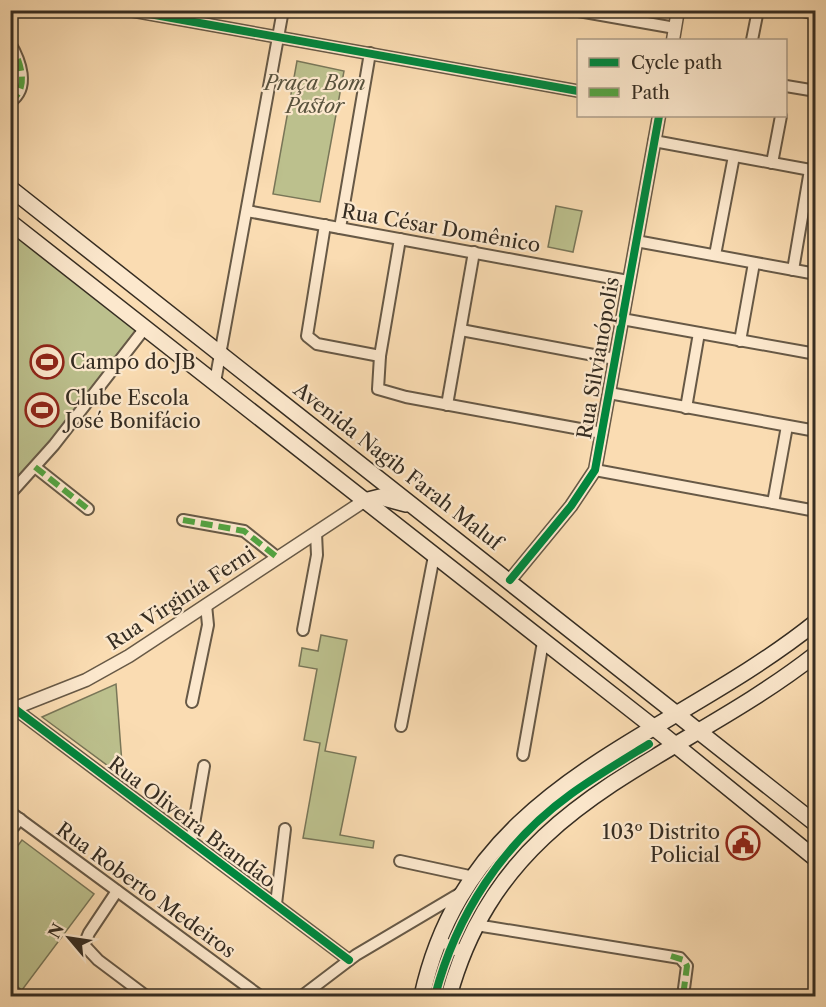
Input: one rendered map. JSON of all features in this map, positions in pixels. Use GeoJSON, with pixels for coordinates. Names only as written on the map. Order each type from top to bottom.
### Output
{"type":"FeatureCollection","features":[{"type":"Feature","properties":{"kind":"main road","name":"Avenida Nagib Farah Maluf"},"geometry":{"type":"LineString","coordinates":[[10,188],[510,580],[696,732],[816,824]]}},
{"type":"Feature","properties":{"kind":"main road"},"geometry":{"type":"LineString","coordinates":[[10,222],[652,726],[816,859]]}},
{"type":"Feature","properties":{"kind":"main road"},"geometry":{"type":"LineString","coordinates":[[364,501],[380,497],[412,505]]}},
{"type":"Feature","properties":{"kind":"main road"},"geometry":{"type":"LineString","coordinates":[[481,593],[499,591],[510,580]]}},
{"type":"Feature","properties":{"kind":"main road"},"geometry":{"type":"LineString","coordinates":[[422,996],[441,940],[464,891],[495,849],[542,801],[562,785],[652,726],[736,679],[816,622]]}},
{"type":"Feature","properties":{"kind":"main road"},"geometry":{"type":"LineString","coordinates":[[449,996],[476,925],[503,882],[527,853],[563,818],[580,804],[760,693],[816,654]]}},
{"type":"Feature","properties":{"kind":"main road"},"geometry":{"type":"LineString","coordinates":[[562,785],[561,793],[566,801],[580,804]]}},
{"type":"Feature","properties":{"kind":"main road"},"geometry":{"type":"LineString","coordinates":[[542,801],[556,805],[563,818]]}},
{"type":"Feature","properties":{"kind":"street"},"geometry":{"type":"LineString","coordinates":[[127,10],[577,91]]}},
{"type":"Feature","properties":{"kind":"street"},"geometry":{"type":"LineString","coordinates":[[215,382],[283,10]]}},
{"type":"Feature","properties":{"kind":"street"},"geometry":{"type":"LineString","coordinates":[[573,10],[674,34],[678,10]]}},
{"type":"Feature","properties":{"kind":"street"},"geometry":{"type":"LineString","coordinates":[[752,39],[758,10]]}},
{"type":"Feature","properties":{"kind":"street"},"geometry":{"type":"LineString","coordinates":[[798,10],[816,14]]}},
{"type":"Feature","properties":{"kind":"street"},"geometry":{"type":"LineString","coordinates":[[10,43],[22,70],[18,93],[10,102]]}},
{"type":"Feature","properties":{"kind":"street"},"geometry":{"type":"LineString","coordinates":[[340,228],[370,54]]}},
{"type":"Feature","properties":{"kind":"street"},"geometry":{"type":"LineString","coordinates":[[787,88],[816,91]]}},
{"type":"Feature","properties":{"kind":"street","name":"Rua Silvianópolis"},"geometry":{"type":"LineString","coordinates":[[510,580],[571,506],[595,470],[659,117]]}},
{"type":"Feature","properties":{"kind":"street"},"geometry":{"type":"LineString","coordinates":[[772,163],[781,117]]}},
{"type":"Feature","properties":{"kind":"street"},"geometry":{"type":"LineString","coordinates":[[654,141],[813,171],[793,270]]}},
{"type":"Feature","properties":{"kind":"street"},"geometry":{"type":"LineString","coordinates":[[715,255],[734,156]]}},
{"type":"Feature","properties":{"kind":"street","name":"Rua César Domênico"},"geometry":{"type":"LineString","coordinates":[[247,211],[628,281]]}},
{"type":"Feature","properties":{"kind":"street"},"geometry":{"type":"LineString","coordinates":[[325,225],[307,330],[309,339],[317,344],[380,356]]}},
{"type":"Feature","properties":{"kind":"street"},"geometry":{"type":"LineString","coordinates":[[400,239],[380,356],[378,389],[389,394],[602,433]]}},
{"type":"Feature","properties":{"kind":"street"},"geometry":{"type":"LineString","coordinates":[[636,241],[816,274]]}},
{"type":"Feature","properties":{"kind":"street"},"geometry":{"type":"LineString","coordinates":[[447,405],[474,252]]}},
{"type":"Feature","properties":{"kind":"street"},"geometry":{"type":"LineString","coordinates":[[740,340],[754,263]]}},
{"type":"Feature","properties":{"kind":"street"},"geometry":{"type":"LineString","coordinates":[[622,319],[816,354]]}},
{"type":"Feature","properties":{"kind":"street"},"geometry":{"type":"LineString","coordinates":[[10,495],[145,328]]}},
{"type":"Feature","properties":{"kind":"street"},"geometry":{"type":"LineString","coordinates":[[461,330],[615,359]]}},
{"type":"Feature","properties":{"kind":"street"},"geometry":{"type":"LineString","coordinates":[[686,408],[699,333]]}},
{"type":"Feature","properties":{"kind":"street"},"geometry":{"type":"LineString","coordinates":[[609,393],[816,431]]}},
{"type":"Feature","properties":{"kind":"street"},"geometry":{"type":"LineString","coordinates":[[773,503],[787,426]]}},
{"type":"Feature","properties":{"kind":"street"},"geometry":{"type":"LineString","coordinates":[[35,466],[88,509]]}},
{"type":"Feature","properties":{"kind":"street"},"geometry":{"type":"LineString","coordinates":[[595,470],[816,511]]}},
{"type":"Feature","properties":{"kind":"street","name":"Rua Virginía Ferni"},"geometry":{"type":"LineString","coordinates":[[13,710],[86,680],[129,656],[364,501]]}},
{"type":"Feature","properties":{"kind":"street"},"geometry":{"type":"LineString","coordinates":[[183,520],[244,531],[278,558]]}},
{"type":"Feature","properties":{"kind":"street"},"geometry":{"type":"LineString","coordinates":[[303,630],[316,555],[316,533]]}},
{"type":"Feature","properties":{"kind":"street"},"geometry":{"type":"LineString","coordinates":[[401,726],[434,556]]}},
{"type":"Feature","properties":{"kind":"street"},"geometry":{"type":"LineString","coordinates":[[192,702],[208,625],[206,605]]}},
{"type":"Feature","properties":{"kind":"street"},"geometry":{"type":"LineString","coordinates":[[523,754],[543,642]]}},
{"type":"Feature","properties":{"kind":"street","name":"Rua Oliveira Brandão"},"geometry":{"type":"LineString","coordinates":[[13,710],[349,960]]}},
{"type":"Feature","properties":{"kind":"street"},"geometry":{"type":"LineString","coordinates":[[190,841],[204,766]]}},
{"type":"Feature","properties":{"kind":"street","name":"Rua Roberto Medeiros"},"geometry":{"type":"LineString","coordinates":[[10,812],[260,996]]}},
{"type":"Feature","properties":{"kind":"street"},"geometry":{"type":"LineString","coordinates":[[10,831],[20,819]]}},
{"type":"Feature","properties":{"kind":"street"},"geometry":{"type":"LineString","coordinates":[[276,904],[285,829]]}},
{"type":"Feature","properties":{"kind":"street"},"geometry":{"type":"LineString","coordinates":[[400,861],[474,877]]}},
{"type":"Feature","properties":{"kind":"street"},"geometry":{"type":"LineString","coordinates":[[117,891],[88,933],[84,945],[98,960],[146,996]]}},
{"type":"Feature","properties":{"kind":"street"},"geometry":{"type":"LineString","coordinates":[[302,996],[349,960],[464,891]]}},
{"type":"Feature","properties":{"kind":"street"},"geometry":{"type":"LineString","coordinates":[[476,925],[684,960],[687,966],[683,996]]}},
{"type":"Feature","properties":{"kind":"street"},"geometry":{"type":"LineString","coordinates":[[441,940],[455,950],[466,948]]}},
{"type":"Feature","properties":{"kind":"green space","name":"Praça Bom Pastor"},"geometry":{"type":"Polygon","coordinates":[[[297,61],[344,71],[320,202],[273,194],[297,61]]]}},
{"type":"Feature","properties":{"kind":"green space"},"geometry":{"type":"Polygon","coordinates":[[[556,206],[582,211],[573,252],[548,247],[556,206]]]}},
{"type":"Feature","properties":{"kind":"green space","name":"Clube Escola José Bonifácio"},"geometry":{"type":"Polygon","coordinates":[[[10,230],[137,329],[11,491],[10,230]]]}},
{"type":"Feature","properties":{"kind":"green space"},"geometry":{"type":"Polygon","coordinates":[[[321,635],[347,640],[325,751],[356,757],[340,835],[374,841],[373,848],[303,838],[320,743],[304,740],[317,669],[299,666],[302,648],[318,651],[321,635]]]}},
{"type":"Feature","properties":{"kind":"green space"},"geometry":{"type":"Polygon","coordinates":[[[116,684],[123,777],[42,717],[116,684]]]}},
{"type":"Feature","properties":{"kind":"green space"},"geometry":{"type":"Polygon","coordinates":[[[22,840],[94,894],[22,990],[10,981],[11,855],[22,840]]]}},
{"type":"Feature","properties":{"kind":"marked path"},"geometry":{"type":"LineString","coordinates":[[10,43],[22,74],[20,89],[10,102]]}},
{"type":"Feature","properties":{"kind":"marked path"},"geometry":{"type":"LineString","coordinates":[[35,467],[88,509]]}},
{"type":"Feature","properties":{"kind":"marked path"},"geometry":{"type":"LineString","coordinates":[[183,520],[244,531],[278,558]]}},
{"type":"Feature","properties":{"kind":"marked path"},"geometry":{"type":"LineString","coordinates":[[671,956],[684,960],[687,966],[683,996]]}},
{"type":"Feature","properties":{"kind":"cycle path"},"geometry":{"type":"LineString","coordinates":[[127,10],[577,91]]}},
{"type":"Feature","properties":{"kind":"cycle path"},"geometry":{"type":"LineString","coordinates":[[510,580],[571,506],[595,470],[659,117]]}},
{"type":"Feature","properties":{"kind":"cycle path"},"geometry":{"type":"LineString","coordinates":[[15,709],[349,960]]}},
{"type":"Feature","properties":{"kind":"cycle path"},"geometry":{"type":"LineString","coordinates":[[435,996],[444,966],[469,909],[504,858],[546,813],[600,774],[649,744]]}},
{"type":"Feature","properties":{"kind":"place","name":"Campo do JB"},"geometry":{"type":"Point","coordinates":[47,362]}},
{"type":"Feature","properties":{"kind":"place","name":"Clube Escola José Bonifácio"},"geometry":{"type":"Point","coordinates":[42,410]}},
{"type":"Feature","properties":{"kind":"place","name":"103º Distrito Policial"},"geometry":{"type":"Point","coordinates":[743,843]}}]}
